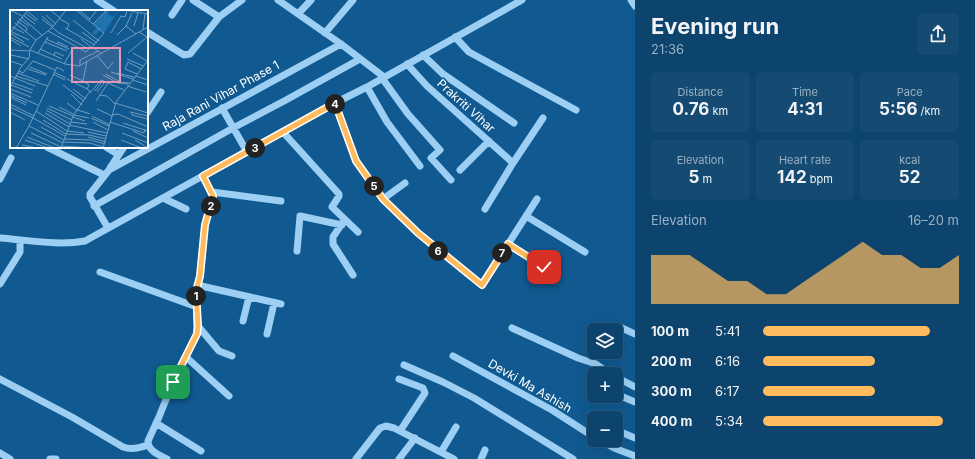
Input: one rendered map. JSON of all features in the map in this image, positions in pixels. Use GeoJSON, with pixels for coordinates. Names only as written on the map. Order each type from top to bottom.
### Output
{"type":"FeatureCollection","features":[{"type":"Feature","properties":{"kind":"street"},"geometry":{"type":"LineString","coordinates":[[97,0],[112,10]]}},
{"type":"Feature","properties":{"kind":"street"},"geometry":{"type":"LineString","coordinates":[[172,15],[182,0]]}},
{"type":"Feature","properties":{"kind":"street"},"geometry":{"type":"LineString","coordinates":[[193,0],[219,17]]}},
{"type":"Feature","properties":{"kind":"street"},"geometry":{"type":"LineString","coordinates":[[148,33],[184,55],[190,54],[232,3],[242,0]]}},
{"type":"Feature","properties":{"kind":"street"},"geometry":{"type":"LineString","coordinates":[[278,0],[360,58],[383,78],[408,114],[440,150],[431,158],[450,180]]}},
{"type":"Feature","properties":{"kind":"street"},"geometry":{"type":"LineString","coordinates":[[298,14],[311,0]]}},
{"type":"Feature","properties":{"kind":"street"},"geometry":{"type":"LineString","coordinates":[[325,33],[353,0]]}},
{"type":"Feature","properties":{"kind":"street"},"geometry":{"type":"LineString","coordinates":[[0,238],[20,243],[76,243],[85,241],[335,103],[367,87],[522,0]]}},
{"type":"Feature","properties":{"kind":"street"},"geometry":{"type":"LineString","coordinates":[[631,0],[635,6]]}},
{"type":"Feature","properties":{"kind":"street"},"geometry":{"type":"LineString","coordinates":[[455,37],[469,52],[576,110]]}},
{"type":"Feature","properties":{"kind":"street","name":"Raja Rani Vihar Phase 1"},"geometry":{"type":"LineString","coordinates":[[94,206],[90,194],[107,173],[222,108],[341,44]]}},
{"type":"Feature","properties":{"kind":"street"},"geometry":{"type":"LineString","coordinates":[[423,55],[443,74],[514,123]]}},
{"type":"Feature","properties":{"kind":"street"},"geometry":{"type":"LineString","coordinates":[[108,228],[94,206],[360,58]]}},
{"type":"Feature","properties":{"kind":"street","name":"Prakriti Vihar"},"geometry":{"type":"LineString","coordinates":[[407,64],[427,86],[513,163]]}},
{"type":"Feature","properties":{"kind":"street"},"geometry":{"type":"LineString","coordinates":[[367,87],[387,122],[420,166]]}},
{"type":"Feature","properties":{"kind":"street"},"geometry":{"type":"LineString","coordinates":[[148,111],[161,92]]}},
{"type":"Feature","properties":{"kind":"street"},"geometry":{"type":"LineString","coordinates":[[335,103],[356,161],[383,199],[418,233],[482,285],[537,199]]}},
{"type":"Feature","properties":{"kind":"street"},"geometry":{"type":"LineString","coordinates":[[222,108],[247,152]]}},
{"type":"Feature","properties":{"kind":"street"},"geometry":{"type":"LineString","coordinates":[[485,209],[543,118]]}},
{"type":"Feature","properties":{"kind":"street"},"geometry":{"type":"LineString","coordinates":[[283,132],[339,194],[332,207],[343,222],[358,232]]}},
{"type":"Feature","properties":{"kind":"street"},"geometry":{"type":"LineString","coordinates":[[460,170],[489,141]]}},
{"type":"Feature","properties":{"kind":"street"},"geometry":{"type":"LineString","coordinates":[[49,148],[107,173],[123,148]]}},
{"type":"Feature","properties":{"kind":"street"},"geometry":{"type":"LineString","coordinates":[[108,148],[119,155]]}},
{"type":"Feature","properties":{"kind":"street"},"geometry":{"type":"LineString","coordinates":[[0,179],[11,158]]}},
{"type":"Feature","properties":{"kind":"street"},"geometry":{"type":"LineString","coordinates":[[166,459],[152,451],[148,445],[148,441],[166,396],[197,334],[196,292],[200,276],[205,225],[213,200],[212,192],[203,176]]}},
{"type":"Feature","properties":{"kind":"street"},"geometry":{"type":"LineString","coordinates":[[383,199],[405,182]]}},
{"type":"Feature","properties":{"kind":"street"},"geometry":{"type":"LineString","coordinates":[[212,192],[281,201]]}},
{"type":"Feature","properties":{"kind":"street"},"geometry":{"type":"LineString","coordinates":[[163,198],[186,209]]}},
{"type":"Feature","properties":{"kind":"street"},"geometry":{"type":"LineString","coordinates":[[297,251],[300,216],[343,222]]}},
{"type":"Feature","properties":{"kind":"street"},"geometry":{"type":"LineString","coordinates":[[526,216],[584,252]]}},
{"type":"Feature","properties":{"kind":"street"},"geometry":{"type":"LineString","coordinates":[[343,222],[333,237],[333,244],[352,275]]}},
{"type":"Feature","properties":{"kind":"street"},"geometry":{"type":"LineString","coordinates":[[0,284],[20,252],[20,243]]}},
{"type":"Feature","properties":{"kind":"street"},"geometry":{"type":"LineString","coordinates":[[508,244],[544,267]]}},
{"type":"Feature","properties":{"kind":"street"},"geometry":{"type":"LineString","coordinates":[[100,272],[196,307]]}},
{"type":"Feature","properties":{"kind":"street"},"geometry":{"type":"LineString","coordinates":[[197,285],[278,303],[266,334]]}},
{"type":"Feature","properties":{"kind":"street"},"geometry":{"type":"LineString","coordinates":[[243,320],[249,297]]}},
{"type":"Feature","properties":{"kind":"street"},"geometry":{"type":"LineString","coordinates":[[198,326],[219,351],[232,356]]}},
{"type":"Feature","properties":{"kind":"street"},"geometry":{"type":"LineString","coordinates":[[512,328],[600,367]]}},
{"type":"Feature","properties":{"kind":"street"},"geometry":{"type":"LineString","coordinates":[[623,328],[635,334]]}},
{"type":"Feature","properties":{"kind":"street"},"geometry":{"type":"LineString","coordinates":[[186,356],[229,396]]}},
{"type":"Feature","properties":{"kind":"street","name":"Devki Ma Ashish"},"geometry":{"type":"LineString","coordinates":[[454,356],[545,407],[587,433]]}},
{"type":"Feature","properties":{"kind":"street"},"geometry":{"type":"LineString","coordinates":[[404,365],[443,382],[474,398],[573,459]]}},
{"type":"Feature","properties":{"kind":"street"},"geometry":{"type":"LineString","coordinates":[[0,379],[72,417],[123,447],[137,449],[148,445]]}},
{"type":"Feature","properties":{"kind":"street"},"geometry":{"type":"LineString","coordinates":[[399,379],[423,388],[425,393],[400,431]]}},
{"type":"Feature","properties":{"kind":"street"},"geometry":{"type":"LineString","coordinates":[[623,381],[635,387]]}},
{"type":"Feature","properties":{"kind":"street"},"geometry":{"type":"LineString","coordinates":[[623,397],[635,402]]}},
{"type":"Feature","properties":{"kind":"street"},"geometry":{"type":"LineString","coordinates":[[156,423],[202,451]]}},
{"type":"Feature","properties":{"kind":"street"},"geometry":{"type":"LineString","coordinates":[[356,459],[380,428],[386,426],[394,428],[415,438],[441,455],[454,459]]}},
{"type":"Feature","properties":{"kind":"street"},"geometry":{"type":"LineString","coordinates":[[441,455],[456,427]]}},
{"type":"Feature","properties":{"kind":"street"},"geometry":{"type":"LineString","coordinates":[[623,433],[635,438]]}},
{"type":"Feature","properties":{"kind":"street"},"geometry":{"type":"LineString","coordinates":[[399,459],[415,438]]}},
{"type":"Feature","properties":{"kind":"street"},"geometry":{"type":"LineString","coordinates":[[612,447],[635,456]]}},
{"type":"Feature","properties":{"kind":"street"},"geometry":{"type":"LineString","coordinates":[[481,459],[485,450]]}},
{"type":"Feature","properties":{"kind":"street"},"geometry":{"type":"LineString","coordinates":[[0,453],[10,459]]}},
{"type":"Feature","properties":{"kind":"street"},"geometry":{"type":"LineString","coordinates":[[50,459],[56,459]]}},
{"type":"Feature","properties":{"kind":"route"},"geometry":{"type":"LineString","coordinates":[[173,382],[197,334],[196,292],[200,276],[203,234],[213,200],[212,192],[203,176],[335,103],[356,161],[383,199],[439,252],[482,285],[508,244],[544,267]]}}]}
